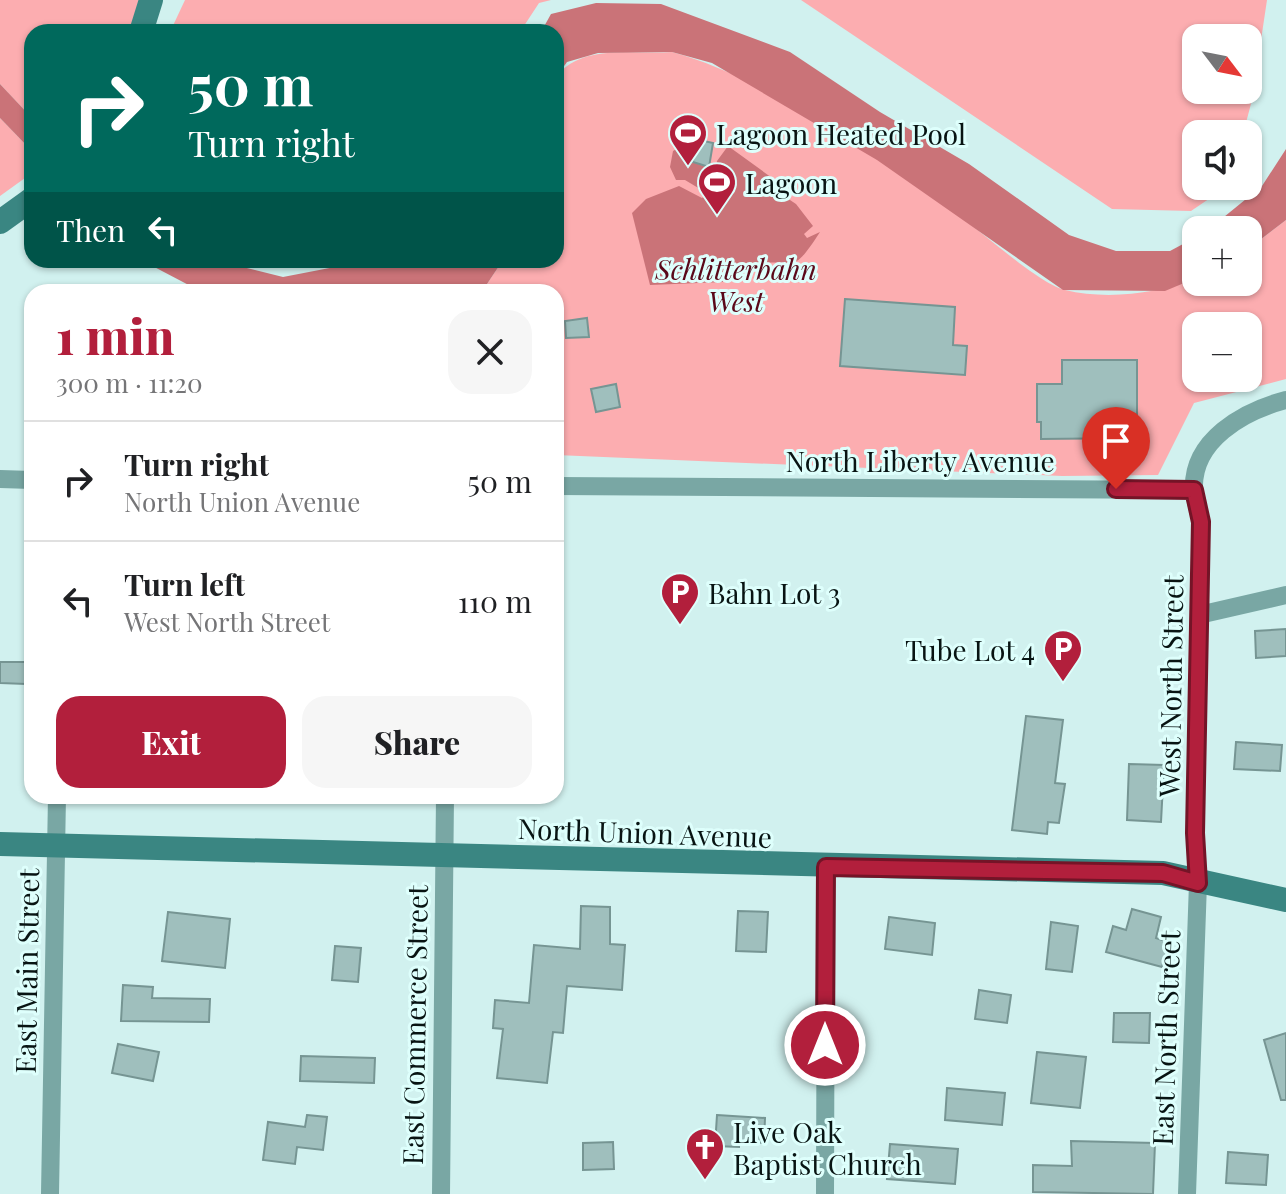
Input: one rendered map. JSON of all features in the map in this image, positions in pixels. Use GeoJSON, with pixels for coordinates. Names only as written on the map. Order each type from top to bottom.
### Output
{"type":"FeatureCollection","features":[{"type":"Feature","properties":{"kind":"street"},"geometry":{"type":"LineString","coordinates":[[144,24],[151,0]]}},
{"type":"Feature","properties":{"kind":"street"},"geometry":{"type":"LineString","coordinates":[[0,222],[24,205]]}},
{"type":"Feature","properties":{"kind":"street"},"geometry":{"type":"LineString","coordinates":[[1194,490],[1201,462],[1221,431],[1253,411],[1286,400]]}},
{"type":"Feature","properties":{"kind":"street"},"geometry":{"type":"LineString","coordinates":[[0,479],[24,480]]}},
{"type":"Feature","properties":{"kind":"street","name":"North Liberty Avenue"},"geometry":{"type":"LineString","coordinates":[[564,486],[1194,490]]}},
{"type":"Feature","properties":{"kind":"street","name":"West North Street"},"geometry":{"type":"LineString","coordinates":[[1194,490],[1201,522],[1198,883]]}},
{"type":"Feature","properties":{"kind":"street"},"geometry":{"type":"LineString","coordinates":[[1199,615],[1286,595]]}},
{"type":"Feature","properties":{"kind":"street","name":"East Main Street"},"geometry":{"type":"LineString","coordinates":[[50,1194],[57,804]]}},
{"type":"Feature","properties":{"kind":"street","name":"East Commerce Street"},"geometry":{"type":"LineString","coordinates":[[441,1194],[445,804]]}},
{"type":"Feature","properties":{"kind":"street","name":"North Union Avenue"},"geometry":{"type":"LineString","coordinates":[[0,844],[826,867],[1163,873],[1286,900]]}},
{"type":"Feature","properties":{"kind":"street"},"geometry":{"type":"LineString","coordinates":[[825,1194],[826,867]]}},
{"type":"Feature","properties":{"kind":"street","name":"East North Street"},"geometry":{"type":"LineString","coordinates":[[1187,1194],[1198,883]]}},
{"type":"Feature","properties":{"kind":"green space"},"geometry":{"type":"Polygon","coordinates":[[[0,0],[139,0],[132,24],[24,24],[24,110],[0,84],[0,0]]]}},
{"type":"Feature","properties":{"kind":"green space"},"geometry":{"type":"Polygon","coordinates":[[[185,0],[551,0],[539,3],[525,24],[174,24],[185,0]]]}},
{"type":"Feature","properties":{"kind":"green space"},"geometry":{"type":"Polygon","coordinates":[[[801,0],[1267,0],[1262,33],[1262,24],[1182,24],[1182,104],[1251,104],[1247,120],[1182,120],[1182,200],[1207,200],[1191,211],[1112,209],[801,0]]]}},
{"type":"Feature","properties":{"kind":"green space","name":"Schlitterbahn West"},"geometry":{"type":"Polygon","coordinates":[[[672,52],[710,65],[788,102],[902,175],[1030,271],[1065,290],[1114,295],[1182,284],[1182,296],[1262,296],[1262,238],[1286,220],[1286,379],[1262,385],[1262,312],[1182,312],[1182,392],[1236,392],[1194,403],[1158,475],[1062,476],[564,455],[564,284],[487,284],[498,268],[564,268],[564,69],[580,59],[609,53],[672,52]]]}},
{"type":"Feature","properties":{"kind":"green space"},"geometry":{"type":"Polygon","coordinates":[[[0,118],[24,143],[24,179],[0,196],[0,118]]]}},
{"type":"Feature","properties":{"kind":"shaded area"},"geometry":{"type":"Polygon","coordinates":[[[596,3],[661,4],[790,52],[880,112],[969,164],[1069,235],[1116,251],[1170,251],[1182,245],[1182,284],[1165,291],[1063,290],[877,160],[712,63],[672,52],[598,53],[567,62],[564,66],[564,24],[545,24],[551,14],[596,3]]]}},
{"type":"Feature","properties":{"kind":"shaded area"},"geometry":{"type":"Polygon","coordinates":[[[0,84],[24,110],[24,143],[0,118],[0,84]]]}},
{"type":"Feature","properties":{"kind":"shaded area","name":"Lagoon Heated Pool"},"geometry":{"type":"Polygon","coordinates":[[[684,145],[694,146],[693,162],[709,168],[705,186],[700,189],[685,180],[676,180],[670,167],[673,151],[684,145]]]}},
{"type":"Feature","properties":{"kind":"shaded area","name":"Lagoon"},"geometry":{"type":"Polygon","coordinates":[[[728,146],[779,183],[781,194],[796,204],[813,226],[804,234],[807,238],[820,232],[803,255],[792,263],[749,265],[723,275],[723,282],[650,285],[632,213],[646,199],[679,186],[702,198],[713,189],[717,161],[728,146]]]}},
{"type":"Feature","properties":{"kind":"shaded area"},"geometry":{"type":"Polygon","coordinates":[[[1286,149],[1286,220],[1262,238],[1262,216],[1225,216],[1245,200],[1262,200],[1262,186],[1286,149]]]}},
{"type":"Feature","properties":{"kind":"shaded area"},"geometry":{"type":"Polygon","coordinates":[[[156,268],[246,268],[283,277],[330,268],[498,268],[487,284],[187,284],[156,268]]]}},
{"type":"Feature","properties":{"kind":"building"},"geometry":{"type":"Polygon","coordinates":[[[695,139],[713,143],[709,167],[693,162],[695,139]]]}},
{"type":"Feature","properties":{"kind":"building"},"geometry":{"type":"Polygon","coordinates":[[[845,299],[955,307],[953,345],[967,346],[965,375],[840,366],[845,299]]]}},
{"type":"Feature","properties":{"kind":"building"},"geometry":{"type":"Polygon","coordinates":[[[587,318],[589,337],[566,338],[565,321],[587,318]]]}},
{"type":"Feature","properties":{"kind":"building"},"geometry":{"type":"Polygon","coordinates":[[[1062,360],[1137,360],[1137,438],[1041,439],[1041,422],[1037,422],[1037,384],[1062,384],[1062,360]]]}},
{"type":"Feature","properties":{"kind":"building"},"geometry":{"type":"Polygon","coordinates":[[[616,384],[620,407],[596,412],[591,389],[616,384]]]}},
{"type":"Feature","properties":{"kind":"building"},"geometry":{"type":"Polygon","coordinates":[[[1286,629],[1286,656],[1256,658],[1255,631],[1286,629]]]}},
{"type":"Feature","properties":{"kind":"building"},"geometry":{"type":"Polygon","coordinates":[[[0,662],[24,662],[24,684],[0,683],[0,662]]]}},
{"type":"Feature","properties":{"kind":"building"},"geometry":{"type":"Polygon","coordinates":[[[1026,716],[1063,720],[1055,783],[1065,784],[1059,823],[1048,822],[1047,834],[1012,830],[1026,716]]]}},
{"type":"Feature","properties":{"kind":"building"},"geometry":{"type":"Polygon","coordinates":[[[1236,742],[1282,745],[1280,771],[1234,769],[1236,742]]]}},
{"type":"Feature","properties":{"kind":"building"},"geometry":{"type":"Polygon","coordinates":[[[1129,764],[1164,765],[1161,822],[1127,820],[1129,764]]]}},
{"type":"Feature","properties":{"kind":"building"},"geometry":{"type":"Polygon","coordinates":[[[581,906],[610,907],[610,944],[625,945],[622,990],[567,986],[563,1033],[553,1032],[547,1083],[497,1078],[503,1029],[493,1028],[495,1000],[529,1003],[534,945],[580,949],[581,906]]]}},
{"type":"Feature","properties":{"kind":"building"},"geometry":{"type":"Polygon","coordinates":[[[1132,909],[1161,917],[1156,938],[1169,942],[1162,967],[1106,952],[1113,926],[1126,930],[1132,909]]]}},
{"type":"Feature","properties":{"kind":"building"},"geometry":{"type":"Polygon","coordinates":[[[738,911],[768,912],[766,952],[736,951],[738,911]]]}},
{"type":"Feature","properties":{"kind":"building"},"geometry":{"type":"Polygon","coordinates":[[[168,912],[230,919],[225,968],[162,961],[168,912]]]}},
{"type":"Feature","properties":{"kind":"building"},"geometry":{"type":"Polygon","coordinates":[[[889,917],[935,923],[932,955],[885,949],[889,917]]]}},
{"type":"Feature","properties":{"kind":"building"},"geometry":{"type":"Polygon","coordinates":[[[1051,922],[1078,926],[1072,972],[1046,969],[1051,922]]]}},
{"type":"Feature","properties":{"kind":"building"},"geometry":{"type":"Polygon","coordinates":[[[335,946],[361,948],[358,982],[332,980],[335,946]]]}},
{"type":"Feature","properties":{"kind":"building"},"geometry":{"type":"Polygon","coordinates":[[[123,985],[153,987],[152,998],[210,999],[209,1022],[121,1021],[123,985]]]}},
{"type":"Feature","properties":{"kind":"building"},"geometry":{"type":"Polygon","coordinates":[[[979,990],[1011,995],[1007,1023],[975,1019],[979,990]]]}},
{"type":"Feature","properties":{"kind":"building"},"geometry":{"type":"Polygon","coordinates":[[[1114,1013],[1150,1013],[1149,1043],[1113,1042],[1114,1013]]]}},
{"type":"Feature","properties":{"kind":"building"},"geometry":{"type":"Polygon","coordinates":[[[1286,1033],[1286,1100],[1281,1100],[1264,1040],[1286,1033]]]}},
{"type":"Feature","properties":{"kind":"building"},"geometry":{"type":"Polygon","coordinates":[[[118,1044],[159,1052],[153,1081],[112,1073],[118,1044]]]}},
{"type":"Feature","properties":{"kind":"building"},"geometry":{"type":"Polygon","coordinates":[[[1037,1052],[1086,1057],[1080,1108],[1031,1103],[1037,1052]]]}},
{"type":"Feature","properties":{"kind":"building"},"geometry":{"type":"Polygon","coordinates":[[[301,1056],[375,1058],[374,1083],[300,1081],[301,1056]]]}},
{"type":"Feature","properties":{"kind":"building"},"geometry":{"type":"Polygon","coordinates":[[[947,1088],[1005,1093],[1002,1125],[945,1120],[947,1088]]]}},
{"type":"Feature","properties":{"kind":"building"},"geometry":{"type":"Polygon","coordinates":[[[307,1115],[327,1117],[323,1150],[297,1147],[295,1164],[263,1160],[268,1122],[305,1127],[307,1115]]]}},
{"type":"Feature","properties":{"kind":"building"},"geometry":{"type":"Polygon","coordinates":[[[717,1115],[765,1118],[764,1143],[739,1141],[739,1147],[715,1146],[717,1115]]]}},
{"type":"Feature","properties":{"kind":"building"},"geometry":{"type":"Polygon","coordinates":[[[1071,1141],[1155,1143],[1153,1194],[1033,1192],[1033,1165],[1072,1166],[1071,1141]]]}},
{"type":"Feature","properties":{"kind":"building"},"geometry":{"type":"Polygon","coordinates":[[[613,1142],[614,1169],[583,1170],[583,1143],[613,1142]]]}},
{"type":"Feature","properties":{"kind":"building"},"geometry":{"type":"Polygon","coordinates":[[[890,1144],[958,1149],[955,1184],[887,1179],[890,1144]]]}},
{"type":"Feature","properties":{"kind":"building"},"geometry":{"type":"Polygon","coordinates":[[[1228,1152],[1268,1155],[1266,1185],[1226,1183],[1228,1152]]]}},
{"type":"Feature","properties":{"kind":"place","name":"Lagoon Heated Pool"},"geometry":{"type":"Point","coordinates":[688,167]}},
{"type":"Feature","properties":{"kind":"place","name":"Lagoon"},"geometry":{"type":"Point","coordinates":[717,216]}},
{"type":"Feature","properties":{"kind":"place","name":"Bahn Lot 3"},"geometry":{"type":"Point","coordinates":[680,626]}},
{"type":"Feature","properties":{"kind":"place","name":"Tube Lot 4"},"geometry":{"type":"Point","coordinates":[1063,683]}},
{"type":"Feature","properties":{"kind":"place","name":"Live Oak Baptist Church"},"geometry":{"type":"Point","coordinates":[705,1181]}},
{"type":"Feature","properties":{"kind":"route"},"geometry":{"type":"LineString","coordinates":[[825,1045],[826,867],[1163,873],[1198,883],[1195,833],[1201,522],[1194,490],[1116,489]]}}]}
